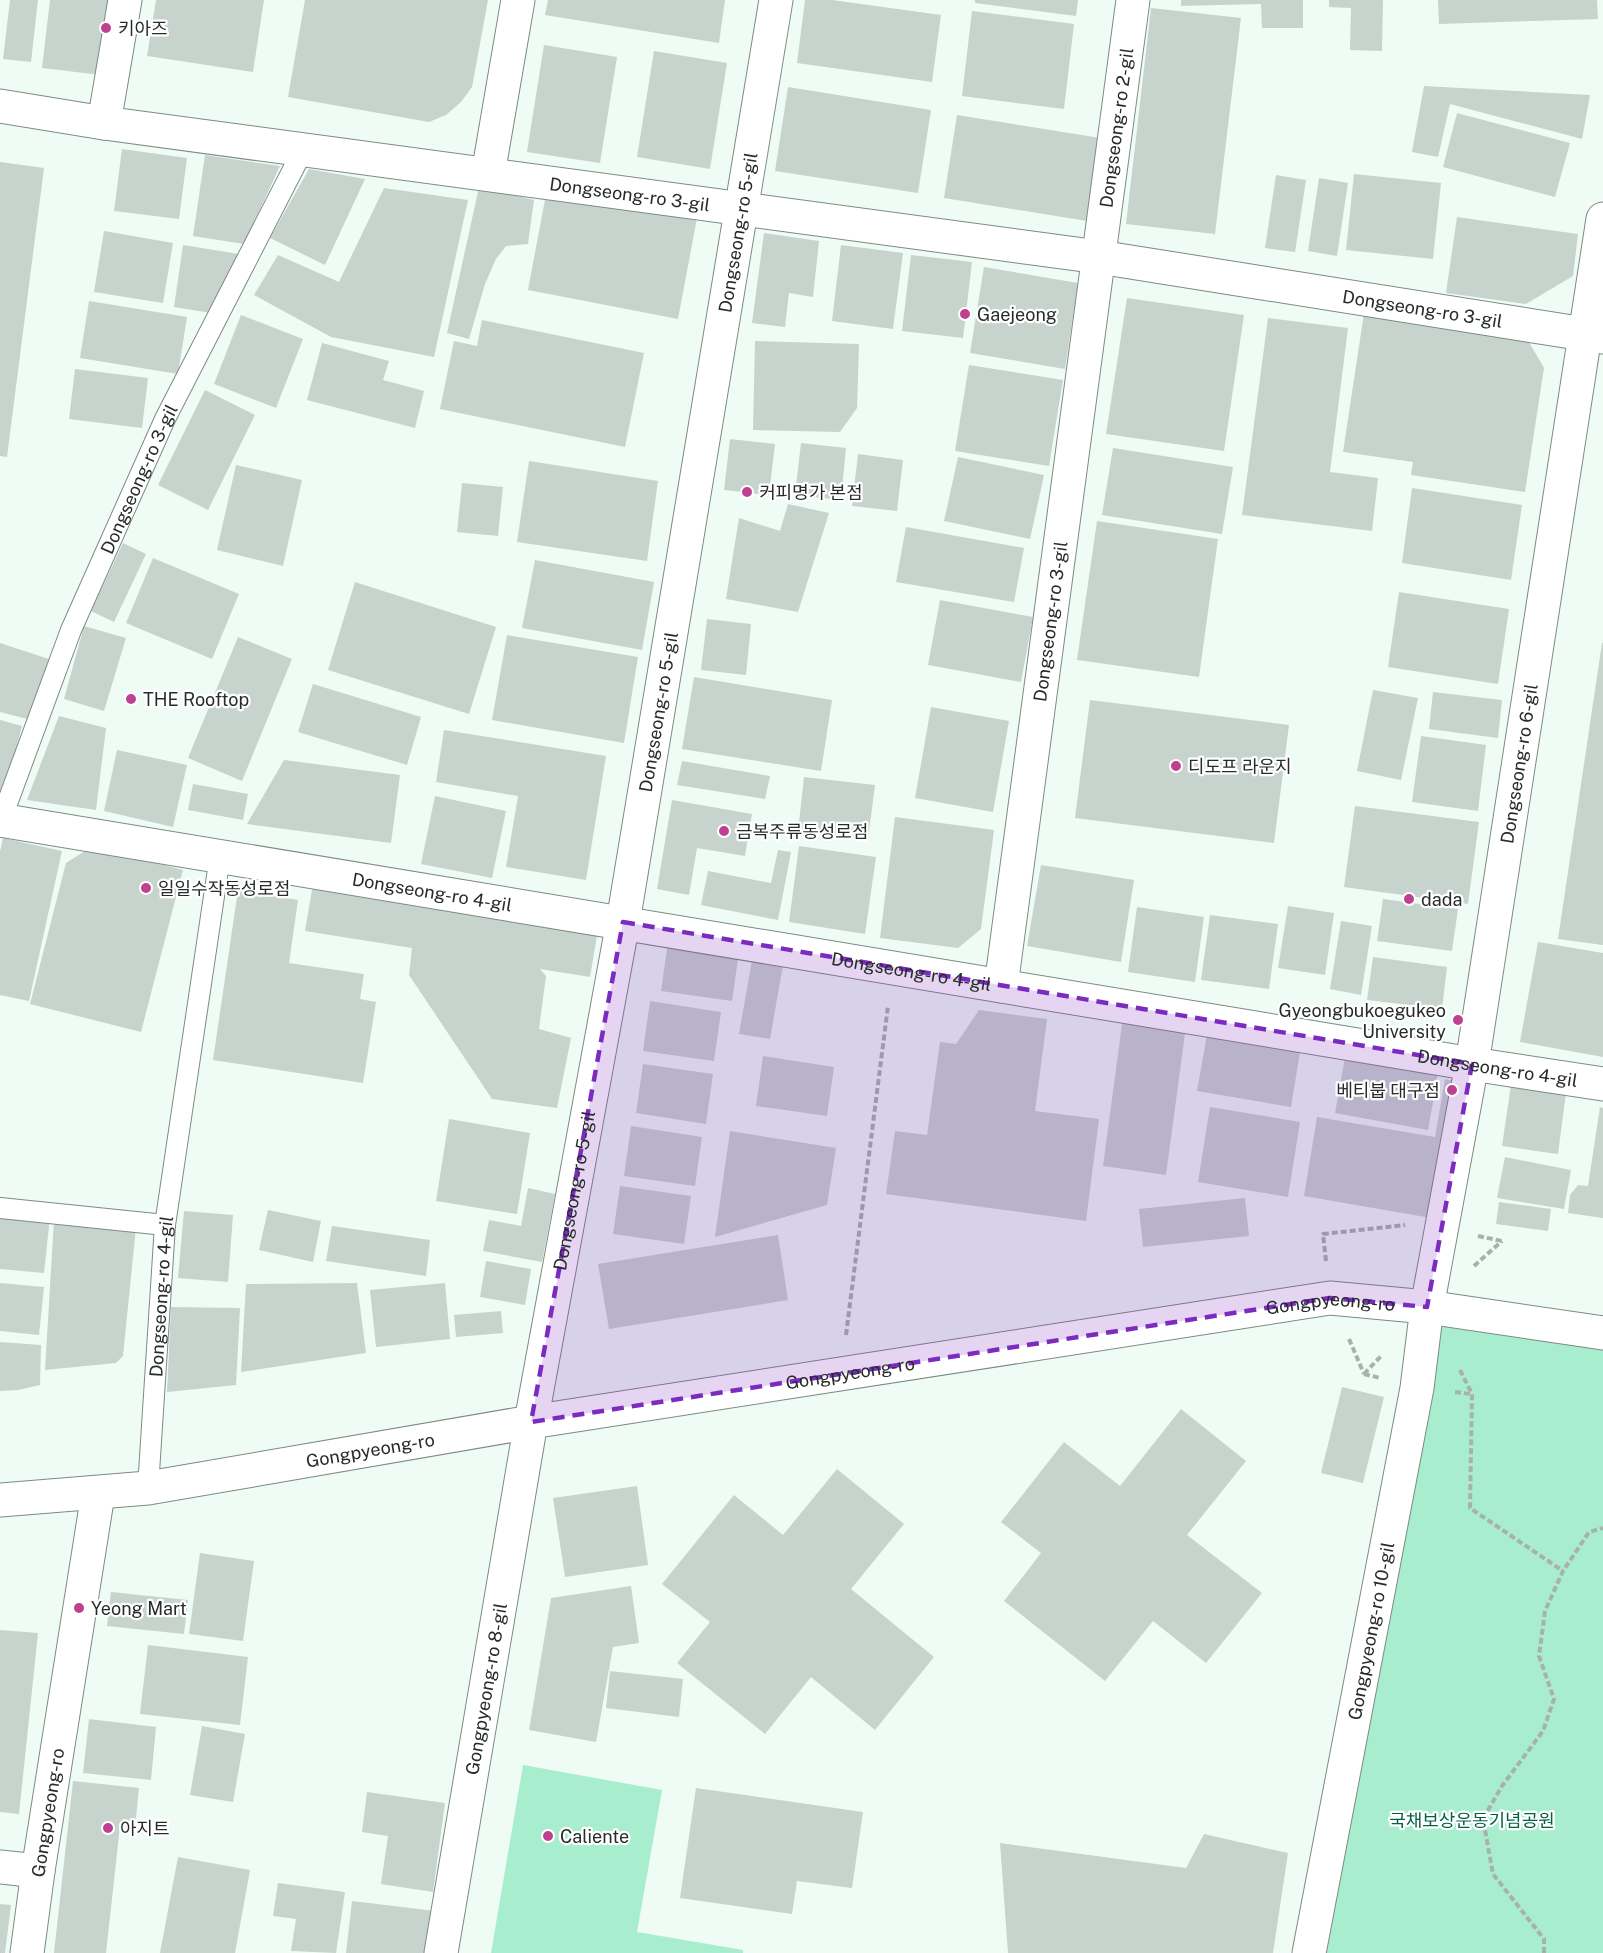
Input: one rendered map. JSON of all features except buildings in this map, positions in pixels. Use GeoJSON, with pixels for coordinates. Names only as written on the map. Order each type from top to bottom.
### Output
{"type":"FeatureCollection","features":[{"type":"Feature","properties":{"kind":"street"},"geometry":{"type":"LineString","coordinates":[[104,123],[125,0]]}},
{"type":"Feature","properties":{"kind":"street"},"geometry":{"type":"LineString","coordinates":[[488,174],[519,0]]}},
{"type":"Feature","properties":{"kind":"street","name":"Dongseong-ro 5-gil"},"geometry":{"type":"LineString","coordinates":[[531,1422],[623,922],[776,0]]}},
{"type":"Feature","properties":{"kind":"street","name":"Dongseong-ro 2-gil"},"geometry":{"type":"LineString","coordinates":[[1099,257],[1133,0]]}},
{"type":"Feature","properties":{"kind":"street","name":"Dongseong-ro 3-gil"},"geometry":{"type":"LineString","coordinates":[[0,106],[104,123],[1099,257],[1594,336]]}},
{"type":"Feature","properties":{"kind":"street","name":"Dongseong-ro 6-gil"},"geometry":{"type":"LineString","coordinates":[[1427,1307],[1472,1064],[1594,336],[1603,219]]}},
{"type":"Feature","properties":{"kind":"street","name":"Dongseong-ro 3-gil"},"geometry":{"type":"LineString","coordinates":[[1001,986],[1099,257]]}},
{"type":"Feature","properties":{"kind":"street","name":"Dongseong-ro 4-gil"},"geometry":{"type":"LineString","coordinates":[[0,820],[1603,1084]]}},
{"type":"Feature","properties":{"kind":"street","name":"Gongpyeong-ro"},"geometry":{"type":"LineString","coordinates":[[0,1500],[98,1494],[148,1488],[531,1422],[1330,1298],[1427,1307],[1603,1334]]}},
{"type":"Feature","properties":{"kind":"street","name":"Gongpyeong-ro 10-gil"},"geometry":{"type":"LineString","coordinates":[[1309,1953],[1418,1388],[1427,1307]]}},
{"type":"Feature","properties":{"kind":"street","name":"Gongpyeong-ro 8-gil"},"geometry":{"type":"LineString","coordinates":[[441,1953],[531,1422]]}},
{"type":"Feature","properties":{"kind":"street","name":"Gongpyeong-ro"},"geometry":{"type":"LineString","coordinates":[[27,1953],[98,1494]]}},
{"type":"Feature","properties":{"kind":"street"},"geometry":{"type":"LineString","coordinates":[[0,1867],[38,1871]]}},
{"type":"Feature","properties":{"kind":"lane","name":"Dongseong-ro 3-gil"},"geometry":{"type":"LineString","coordinates":[[0,820],[71,630],[165,419],[303,150]]}},
{"type":"Feature","properties":{"kind":"lane","name":"Dongseong-ro 4-gil"},"geometry":{"type":"LineString","coordinates":[[148,1488],[165,1225],[220,856]]}},
{"type":"Feature","properties":{"kind":"lane"},"geometry":{"type":"LineString","coordinates":[[0,1208],[165,1225]]}},
{"type":"Feature","properties":{"kind":"path"},"geometry":{"type":"LineString","coordinates":[[842,1374],[893,968]]}},
{"type":"Feature","properties":{"kind":"path"},"geometry":{"type":"LineString","coordinates":[[1472,1394],[1470,1508],[1563,1571]]}},
{"type":"Feature","properties":{"kind":"path"},"geometry":{"type":"LineString","coordinates":[[1544,1953],[1544,1939],[1493,1874],[1483,1820],[1502,1786],[1543,1731],[1554,1699],[1539,1656],[1545,1611],[1563,1571],[1589,1532],[1603,1528]]}},
{"type":"Feature","properties":{"kind":"highlighted area"},"geometry":{"type":"Polygon","coordinates":[[[623,922],[1472,1064],[1427,1307],[1330,1298],[531,1422],[623,922]]]}},
{"type":"Feature","properties":{"kind":"green space","name":"국채보상운동기념공원"},"geometry":{"type":"Polygon","coordinates":[[[1427,1307],[1603,1334],[1603,1953],[1312,1953],[1427,1307]]]}},
{"type":"Feature","properties":{"kind":"green space"},"geometry":{"type":"Polygon","coordinates":[[[523,1765],[662,1790],[637,1932],[743,1950],[743,1953],[491,1953],[523,1765]]]}},
{"type":"Feature","properties":{"kind":"place","name":"키아즈"},"geometry":{"type":"Point","coordinates":[106,28]}},
{"type":"Feature","properties":{"kind":"place","name":"Gaejeong"},"geometry":{"type":"Point","coordinates":[965,314]}},
{"type":"Feature","properties":{"kind":"place","name":"커피명가 본점"},"geometry":{"type":"Point","coordinates":[747,492]}},
{"type":"Feature","properties":{"kind":"place","name":"THE Rooftop"},"geometry":{"type":"Point","coordinates":[131,699]}},
{"type":"Feature","properties":{"kind":"place","name":"디도프 라운지"},"geometry":{"type":"Point","coordinates":[1176,766]}},
{"type":"Feature","properties":{"kind":"place","name":"금복주류동성로점"},"geometry":{"type":"Point","coordinates":[724,831]}},
{"type":"Feature","properties":{"kind":"place","name":"일일수작동성로점"},"geometry":{"type":"Point","coordinates":[146,888]}},
{"type":"Feature","properties":{"kind":"place","name":"dada"},"geometry":{"type":"Point","coordinates":[1409,899]}},
{"type":"Feature","properties":{"kind":"place","name":"Gyeongbukoegukeo University"},"geometry":{"type":"Point","coordinates":[1458,1020]}},
{"type":"Feature","properties":{"kind":"place","name":"베티붑 대구점"},"geometry":{"type":"Point","coordinates":[1452,1090]}},
{"type":"Feature","properties":{"kind":"place","name":"Yeong Mart"},"geometry":{"type":"Point","coordinates":[79,1608]}},
{"type":"Feature","properties":{"kind":"place","name":"아지트"},"geometry":{"type":"Point","coordinates":[108,1828]}},
{"type":"Feature","properties":{"kind":"place","name":"Caliente"},"geometry":{"type":"Point","coordinates":[548,1836]}}]}
